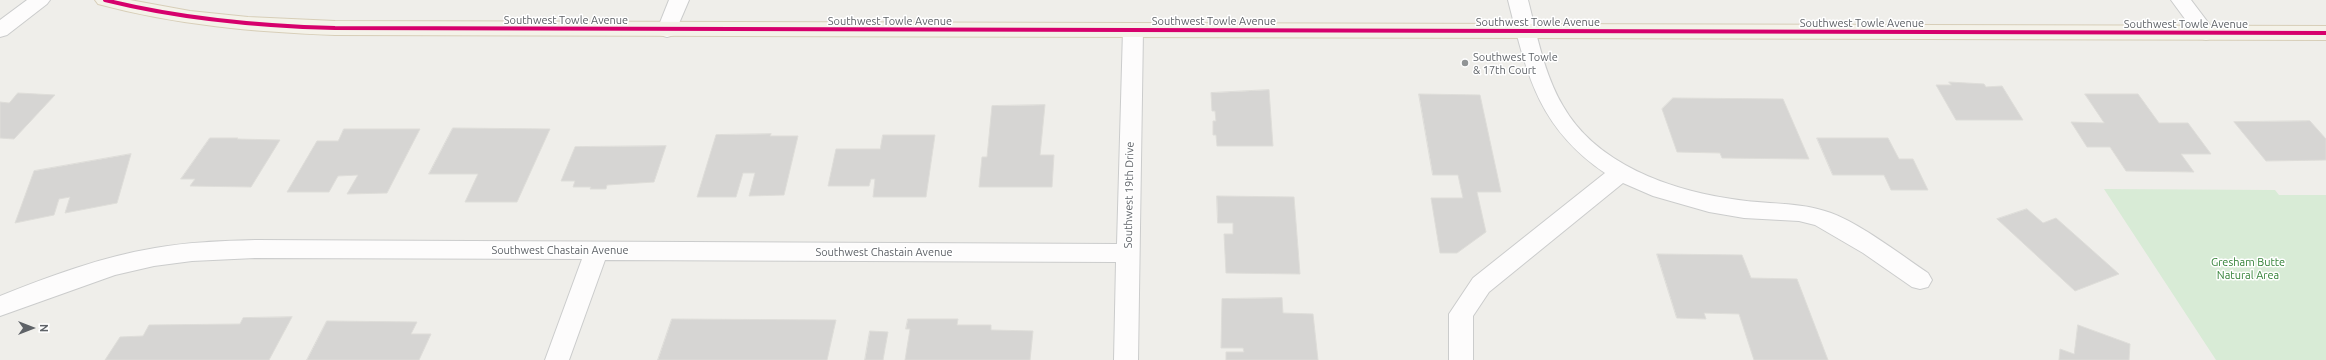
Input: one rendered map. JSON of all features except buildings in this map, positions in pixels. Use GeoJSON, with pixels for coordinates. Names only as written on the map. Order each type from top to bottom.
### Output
{"type":"FeatureCollection","features":[{"type":"Feature","properties":{"kind":"main road","name":"Southwest Towle Avenue"},"geometry":{"type":"LineString","coordinates":[[105,0],[153,12],[202,19],[290,27],[667,30],[2326,33]]}},
{"type":"Feature","properties":{"kind":"street"},"geometry":{"type":"LineString","coordinates":[[0,30],[40,0]]}},
{"type":"Feature","properties":{"kind":"street"},"geometry":{"type":"LineString","coordinates":[[667,30],[679,0]]}},
{"type":"Feature","properties":{"kind":"street"},"geometry":{"type":"LineString","coordinates":[[1518,0],[1546,94],[1560,120],[1580,142],[1621,172],[1656,190],[1699,202],[1735,208],[1786,211],[1821,218],[1855,236],[1920,280]]}},
{"type":"Feature","properties":{"kind":"street"},"geometry":{"type":"LineString","coordinates":[[2181,0],[2206,33]]}},
{"type":"Feature","properties":{"kind":"street","name":"Southwest 19th Drive"},"geometry":{"type":"LineString","coordinates":[[1126,360],[1133,30]]}},
{"type":"Feature","properties":{"kind":"street"},"geometry":{"type":"LineString","coordinates":[[1461,360],[1461,314],[1481,285],[1621,172]]}},
{"type":"Feature","properties":{"kind":"street","name":"Southwest Chastain Avenue"},"geometry":{"type":"LineString","coordinates":[[0,306],[43,288],[99,271],[154,257],[201,251],[255,249],[1128,253]]}},
{"type":"Feature","properties":{"kind":"street"},"geometry":{"type":"LineString","coordinates":[[557,360],[597,250]]}},
{"type":"Feature","properties":{"kind":"green space","name":"Gresham Butte Natural Area"},"geometry":{"type":"Polygon","coordinates":[[[2104,189],[2275,190],[2279,195],[2326,195],[2326,360],[2216,360],[2104,189]]]}},
{"type":"Feature","properties":{"kind":"cycle path"},"geometry":{"type":"LineString","coordinates":[[105,0],[190,18],[248,24],[335,28],[2326,33]]}},
{"type":"Feature","properties":{"kind":"place","name":"Southwest Towle & 17th Court"},"geometry":{"type":"Point","coordinates":[1465,63]}}]}
